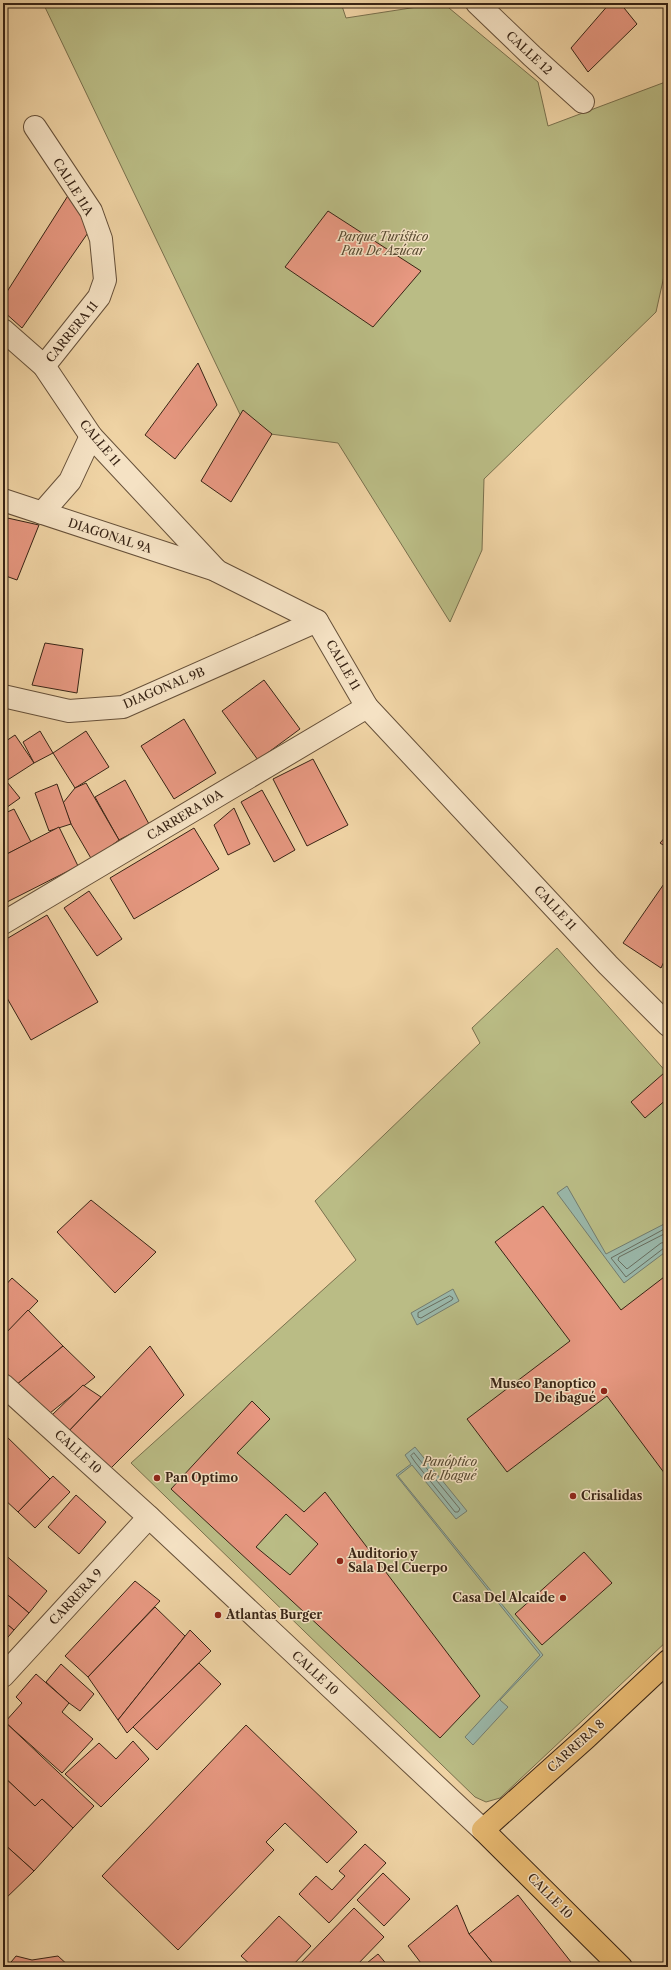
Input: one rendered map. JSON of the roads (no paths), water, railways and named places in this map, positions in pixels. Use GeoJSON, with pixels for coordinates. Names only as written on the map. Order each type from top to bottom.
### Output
{"type":"FeatureCollection","features":[{"type":"Feature","properties":{"kind":"main road","name":"CARRERA 8"},"geometry":{"type":"LineString","coordinates":[[483,1830],[587,1737],[668,1661]]}},
{"type":"Feature","properties":{"kind":"main road","name":"CALLE 10"},"geometry":{"type":"LineString","coordinates":[[483,1830],[621,1967]]}},
{"type":"Feature","properties":{"kind":"street","name":"CALLE 12"},"geometry":{"type":"LineString","coordinates":[[477,3],[583,102]]}},
{"type":"Feature","properties":{"kind":"street","name":"CALLE 11A"},"geometry":{"type":"LineString","coordinates":[[35,127],[91,211],[101,239],[105,280],[99,297]]}},
{"type":"Feature","properties":{"kind":"street","name":"CARRERA 11"},"geometry":{"type":"LineString","coordinates":[[44,366],[99,297]]}},
{"type":"Feature","properties":{"kind":"street","name":"CALLE 11"},"geometry":{"type":"LineString","coordinates":[[3,330],[44,366],[91,436],[217,571],[317,621],[367,707],[608,965],[667,1022]]}},
{"type":"Feature","properties":{"kind":"street"},"geometry":{"type":"LineString","coordinates":[[42,513],[70,481],[91,436]]}},
{"type":"Feature","properties":{"kind":"street","name":"DIAGONAL 9A"},"geometry":{"type":"LineString","coordinates":[[3,500],[217,571]]}},
{"type":"Feature","properties":{"kind":"street","name":"DIAGONAL 9B"},"geometry":{"type":"LineString","coordinates":[[3,696],[70,711],[123,707],[317,621]]}},
{"type":"Feature","properties":{"kind":"street","name":"CARRERA 10A"},"geometry":{"type":"LineString","coordinates":[[3,923],[367,707]]}},
{"type":"Feature","properties":{"kind":"street","name":"CALLE 10"},"geometry":{"type":"LineString","coordinates":[[3,1384],[149,1517],[483,1830]]}},
{"type":"Feature","properties":{"kind":"street","name":"CARRERA 9"},"geometry":{"type":"LineString","coordinates":[[3,1676],[149,1517]]}},
{"type":"Feature","properties":{"kind":"water"},"geometry":{"type":"Polygon","coordinates":[[[567,1186],[606,1254],[668,1222],[668,1250],[624,1283],[557,1193],[567,1186]]]}},
{"type":"Feature","properties":{"kind":"water"},"geometry":{"type":"Polygon","coordinates":[[[453,1289],[459,1301],[417,1325],[411,1313],[453,1289]]]}},
{"type":"Feature","properties":{"kind":"water"},"geometry":{"type":"Polygon","coordinates":[[[415,1447],[467,1511],[456,1519],[412,1465],[398,1476],[543,1655],[500,1700],[508,1707],[473,1745],[465,1737],[540,1655],[396,1475],[411,1464],[405,1455],[415,1447]]]}},
{"type":"Feature","properties":{"kind":"place","name":"Museo Panoptico De ibagué"},"geometry":{"type":"Point","coordinates":[604,1391]}},
{"type":"Feature","properties":{"kind":"place","name":"Pan Optimo"},"geometry":{"type":"Point","coordinates":[157,1478]}},
{"type":"Feature","properties":{"kind":"place","name":"Crisalidas"},"geometry":{"type":"Point","coordinates":[573,1496]}},
{"type":"Feature","properties":{"kind":"place","name":"Auditorio y Sala Del Cuerpo"},"geometry":{"type":"Point","coordinates":[340,1561]}},
{"type":"Feature","properties":{"kind":"place","name":"Casa Del Alcaide"},"geometry":{"type":"Point","coordinates":[563,1598]}},
{"type":"Feature","properties":{"kind":"place","name":"Atlantas Burger"},"geometry":{"type":"Point","coordinates":[218,1615]}},
{"type":"Feature","properties":{"kind":"park label","name":"Parque Turístico Pan De Azúcar"},"geometry":{"type":"Point","coordinates":[383,244]}},
{"type":"Feature","properties":{"kind":"park label","name":"Panóptico de Ibagué"},"geometry":{"type":"Point","coordinates":[450,1469]}}]}
